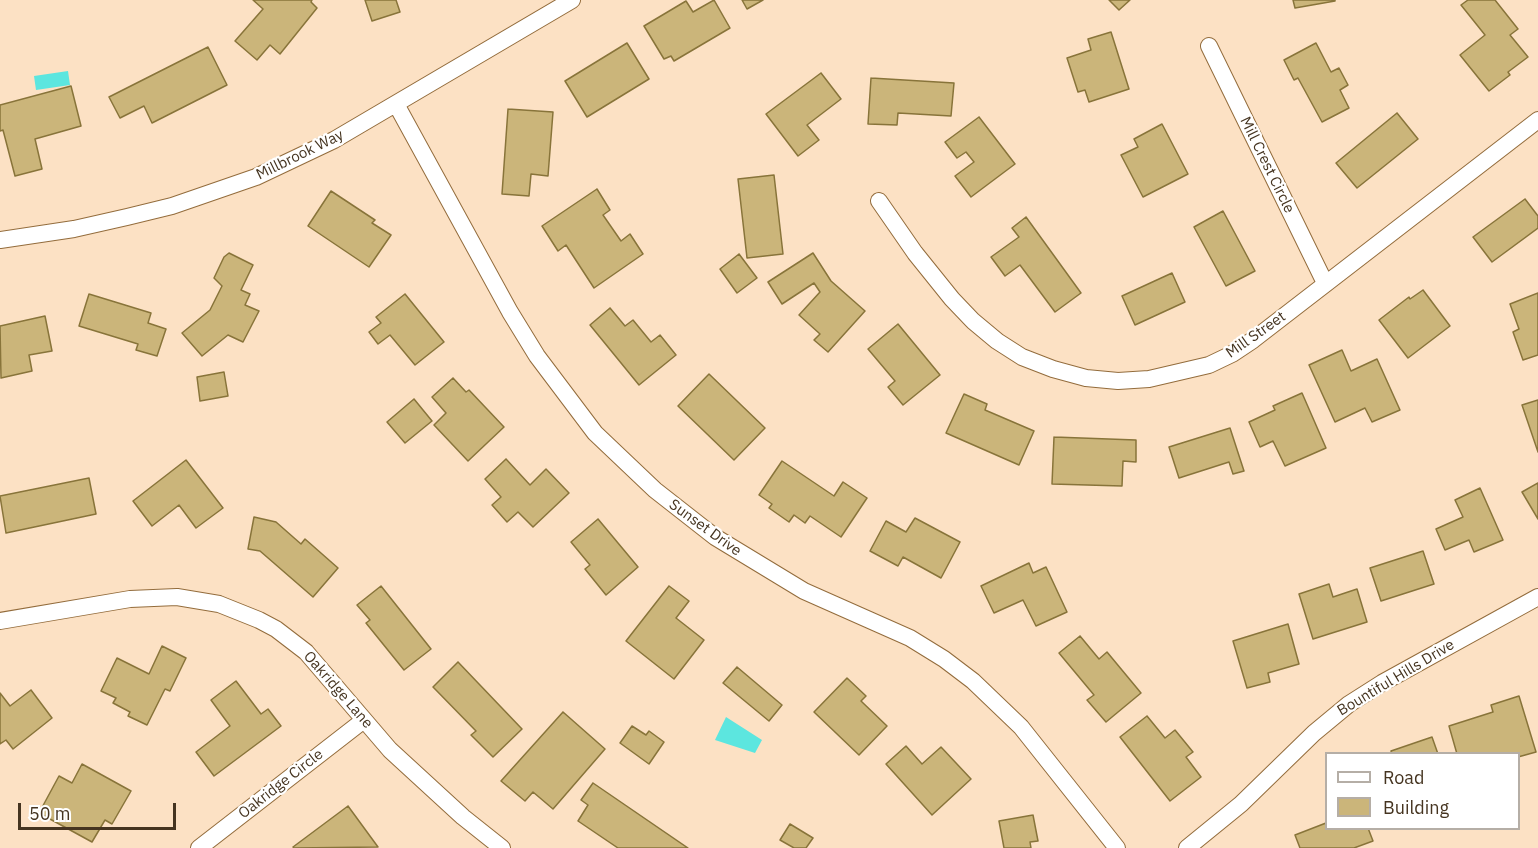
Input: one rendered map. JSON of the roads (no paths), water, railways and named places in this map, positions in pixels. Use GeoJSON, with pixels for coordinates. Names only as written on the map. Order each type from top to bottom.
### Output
{"type":"FeatureCollection","features":[{"type":"Feature","properties":{"kind":"street","name":"Millbrook Way"},"geometry":{"type":"LineString","coordinates":[[0,240],[74,229],[172,206],[215,192],[296,159],[334,140],[572,0]]}},
{"type":"Feature","properties":{"kind":"street","name":"Mill Crest Circle"},"geometry":{"type":"LineString","coordinates":[[1209,46],[1325,283]]}},
{"type":"Feature","properties":{"kind":"street","name":"Sunset Drive"},"geometry":{"type":"LineString","coordinates":[[396,104],[510,312],[537,356],[595,433],[655,490],[715,537],[804,591],[910,638],[944,658],[973,681],[1021,727],[1117,848]]}},
{"type":"Feature","properties":{"kind":"street","name":"Mill Street"},"geometry":{"type":"LineString","coordinates":[[879,201],[915,253],[973,321],[997,341],[1022,357],[1086,378],[1118,381],[1149,379],[1209,365],[1232,354],[1538,120]]}},
{"type":"Feature","properties":{"kind":"street","name":"Oakridge Lane"},"geometry":{"type":"LineString","coordinates":[[0,621],[146,598],[177,597],[219,603],[259,620],[292,640],[319,665],[390,750],[502,848]]}},
{"type":"Feature","properties":{"kind":"street","name":"Bountiful Hills Drive"},"geometry":{"type":"LineString","coordinates":[[1187,848],[1241,804],[1314,733],[1349,704],[1382,683],[1538,597]]}},
{"type":"Feature","properties":{"kind":"street","name":"Oakridge Circle"},"geometry":{"type":"LineString","coordinates":[[199,848],[363,720]]}},
{"type":"Feature","properties":{"kind":"water"},"geometry":{"type":"Polygon","coordinates":[[[68,71],[70,85],[36,90],[34,76],[68,71]]]}},
{"type":"Feature","properties":{"kind":"water"},"geometry":{"type":"Polygon","coordinates":[[[726,717],[762,740],[755,753],[715,740],[726,717]]]}}]}
